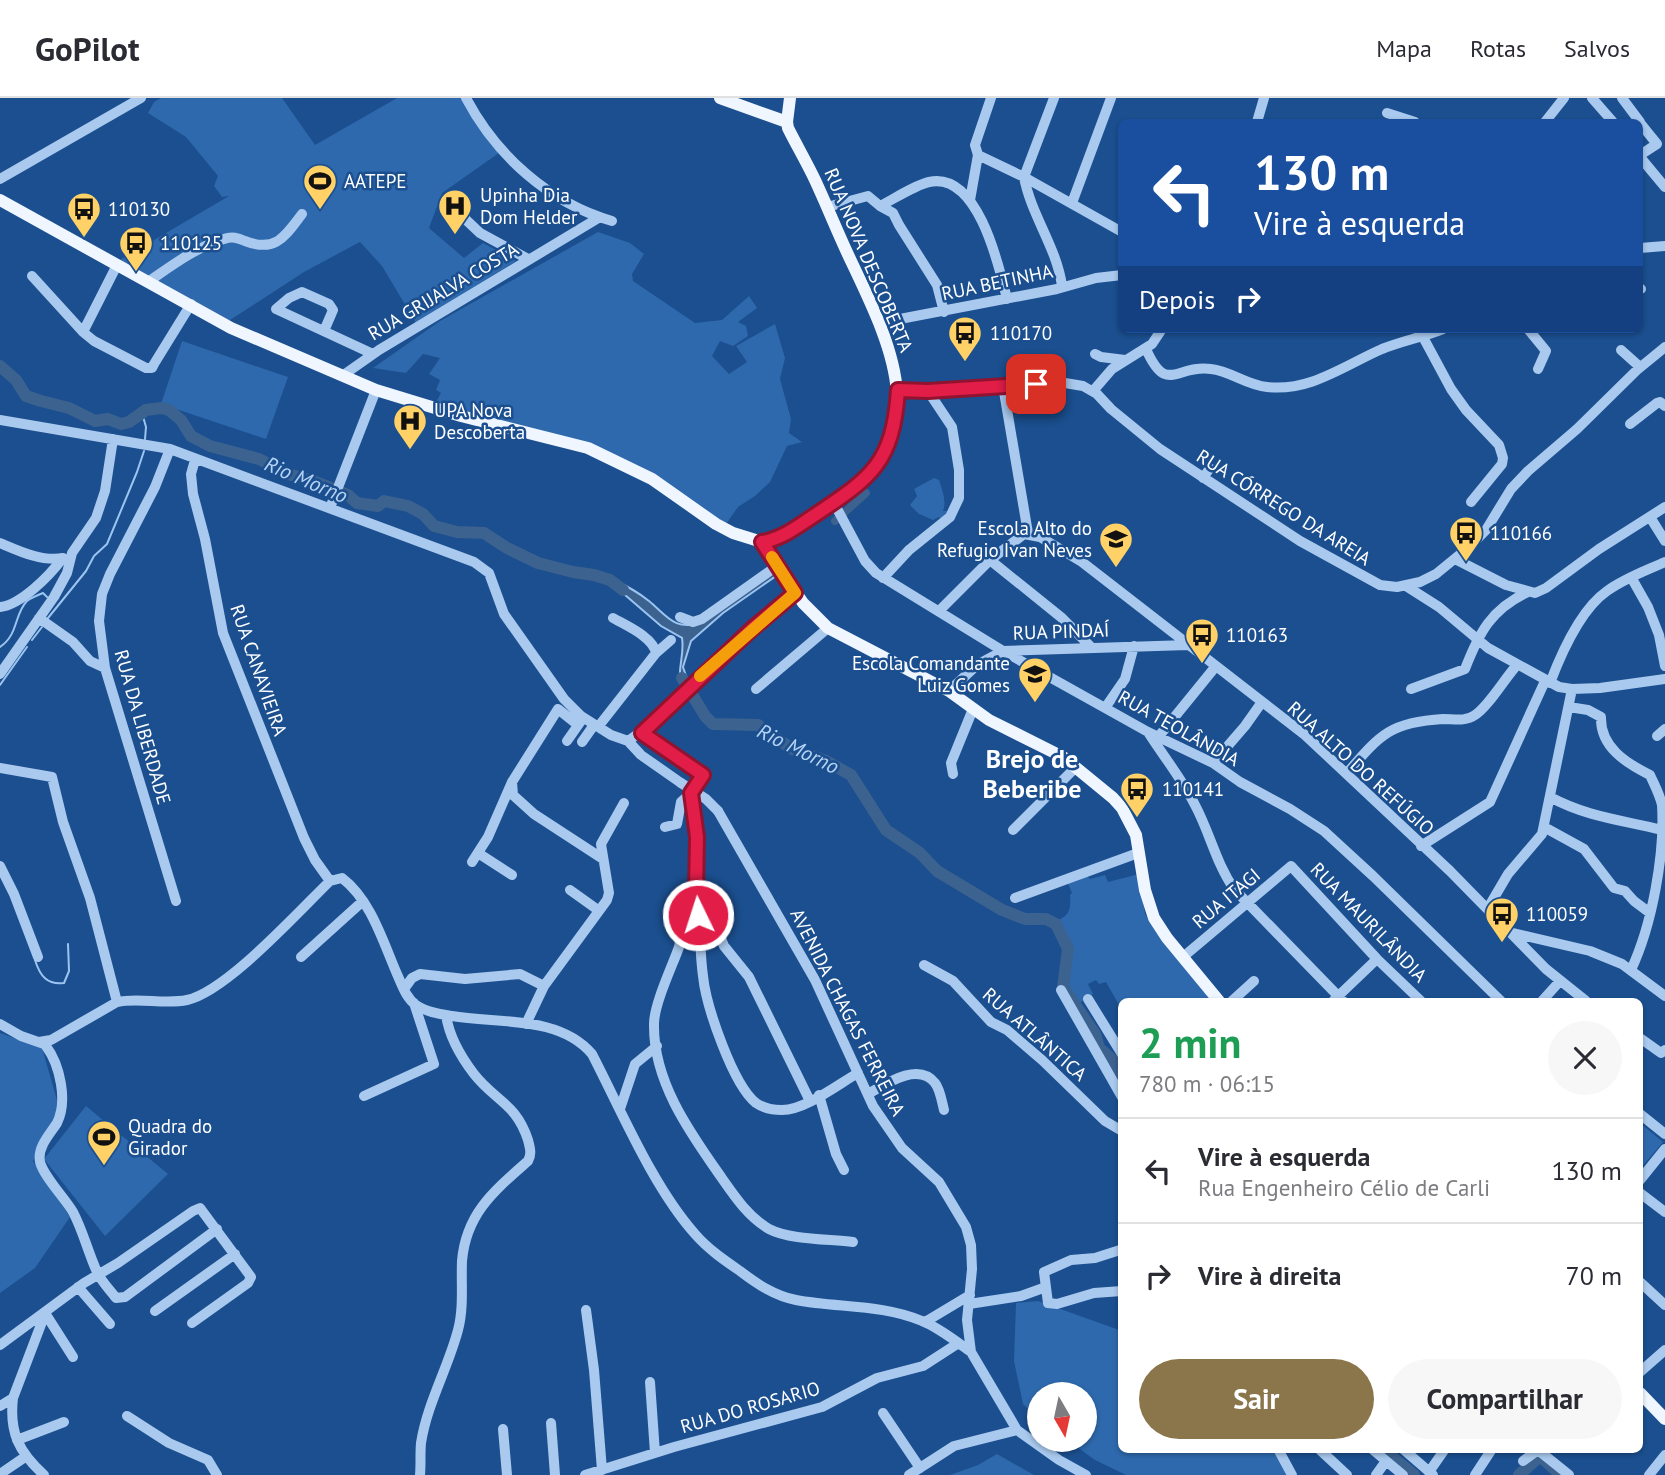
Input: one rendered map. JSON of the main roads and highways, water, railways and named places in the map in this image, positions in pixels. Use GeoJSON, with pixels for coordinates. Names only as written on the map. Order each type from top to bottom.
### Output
{"type":"FeatureCollection","features":[{"type":"Feature","properties":{"kind":"main road"},"geometry":{"type":"LineString","coordinates":[[720,98],[787,122],[790,98]]}},
{"type":"Feature","properties":{"kind":"main road","name":"RUA NOVA DESCOBERTA"},"geometry":{"type":"LineString","coordinates":[[762,542],[785,534],[867,478],[883,457],[896,419],[898,390],[890,350],[879,323],[787,122]]}},
{"type":"Feature","properties":{"kind":"main road"},"geometry":{"type":"LineString","coordinates":[[0,201],[191,304],[210,318],[376,390],[461,416],[588,448],[652,479],[716,524],[733,533],[762,542],[795,593],[828,628],[950,691],[973,709],[1076,767],[1102,787],[1122,808],[1136,835],[1149,907],[1159,927],[1216,998]]}},
{"type":"Feature","properties":{"kind":"main road"},"geometry":{"type":"LineString","coordinates":[[1643,1396],[1663,1415]]}},
{"type":"Feature","properties":{"kind":"waterway","name":"Rio Morno"},"geometry":{"type":"LineString","coordinates":[[0,366],[16,380],[26,396],[69,408],[95,421],[108,419],[121,424],[129,422],[146,410],[169,410],[181,420],[191,436],[210,446],[259,459],[288,474],[348,495],[357,503],[378,506],[384,501],[408,506],[423,514],[434,526],[457,532],[484,533],[538,563],[610,580],[623,590]]}},
{"type":"Feature","properties":{"kind":"waterway"},"geometry":{"type":"LineString","coordinates":[[142,413],[146,427],[145,439]]}},
{"type":"Feature","properties":{"kind":"waterway"},"geometry":{"type":"LineString","coordinates":[[48,618],[86,571],[94,556],[107,544],[144,451]]}},
{"type":"Feature","properties":{"kind":"waterway"},"geometry":{"type":"LineString","coordinates":[[835,521],[866,493]]}},
{"type":"Feature","properties":{"kind":"waterway"},"geometry":{"type":"LineString","coordinates":[[0,647],[10,636],[27,601],[43,593],[47,597]]}},
{"type":"Feature","properties":{"kind":"waterway"},"geometry":{"type":"LineString","coordinates":[[32,640],[42,627]]}},
{"type":"Feature","properties":{"kind":"waterway"},"geometry":{"type":"LineString","coordinates":[[0,685],[27,647]]}},
{"type":"Feature","properties":{"kind":"waterway","name":"Rio Morno"},"geometry":{"type":"LineString","coordinates":[[682,678],[705,716],[713,724],[758,725],[792,749],[826,761],[851,775],[886,830],[920,853],[937,871],[1002,910],[1025,919],[1046,919],[1056,924],[1068,949],[1063,987],[1095,1034],[1099,1048],[1118,1068]]}},
{"type":"Feature","properties":{"kind":"waterway"},"geometry":{"type":"LineString","coordinates":[[35,960],[45,978],[64,983],[69,971],[68,944]]}},
{"type":"Feature","properties":{"kind":"waterway","name":"Rio Morno"},"geometry":{"type":"LineString","coordinates":[[1387,1453],[1414,1475]]}},
{"type":"Feature","properties":{"kind":"waterway","name":"Rio Morno"},"geometry":{"type":"LineString","coordinates":[[1519,1475],[1540,1456],[1561,1475]]}},
{"type":"Feature","properties":{"kind":"place","name":"AATEPE"},"geometry":{"type":"Point","coordinates":[320,211]}},
{"type":"Feature","properties":{"kind":"place","name":"Upinha Dia Dom Helder"},"geometry":{"type":"Point","coordinates":[455,236]}},
{"type":"Feature","properties":{"kind":"place","name":"110130"},"geometry":{"type":"Point","coordinates":[84,239]}},
{"type":"Feature","properties":{"kind":"place","name":"110125"},"geometry":{"type":"Point","coordinates":[136,273]}},
{"type":"Feature","properties":{"kind":"place","name":"110170"},"geometry":{"type":"Point","coordinates":[965,363]}},
{"type":"Feature","properties":{"kind":"place","name":"UPA Nova Descoberta"},"geometry":{"type":"Point","coordinates":[410,451]}},
{"type":"Feature","properties":{"kind":"place","name":"110166"},"geometry":{"type":"Point","coordinates":[1466,563]}},
{"type":"Feature","properties":{"kind":"place","name":"Escola Alto do Refugio Ivan Neves"},"geometry":{"type":"Point","coordinates":[1116,569]}},
{"type":"Feature","properties":{"kind":"place","name":"110163"},"geometry":{"type":"Point","coordinates":[1202,665]}},
{"type":"Feature","properties":{"kind":"place","name":"Escola Comandante Luiz Gomes"},"geometry":{"type":"Point","coordinates":[1035,704]}},
{"type":"Feature","properties":{"kind":"place","name":"110141"},"geometry":{"type":"Point","coordinates":[1137,819]}},
{"type":"Feature","properties":{"kind":"place","name":"110059"},"geometry":{"type":"Point","coordinates":[1502,944]}},
{"type":"Feature","properties":{"kind":"place","name":"Quadra do Girador"},"geometry":{"type":"Point","coordinates":[104,1167]}},
{"type":"Feature","properties":{"kind":"district","name":"Brejo de Beberibe"},"geometry":{"type":"Point","coordinates":[1032,774]}}]}
